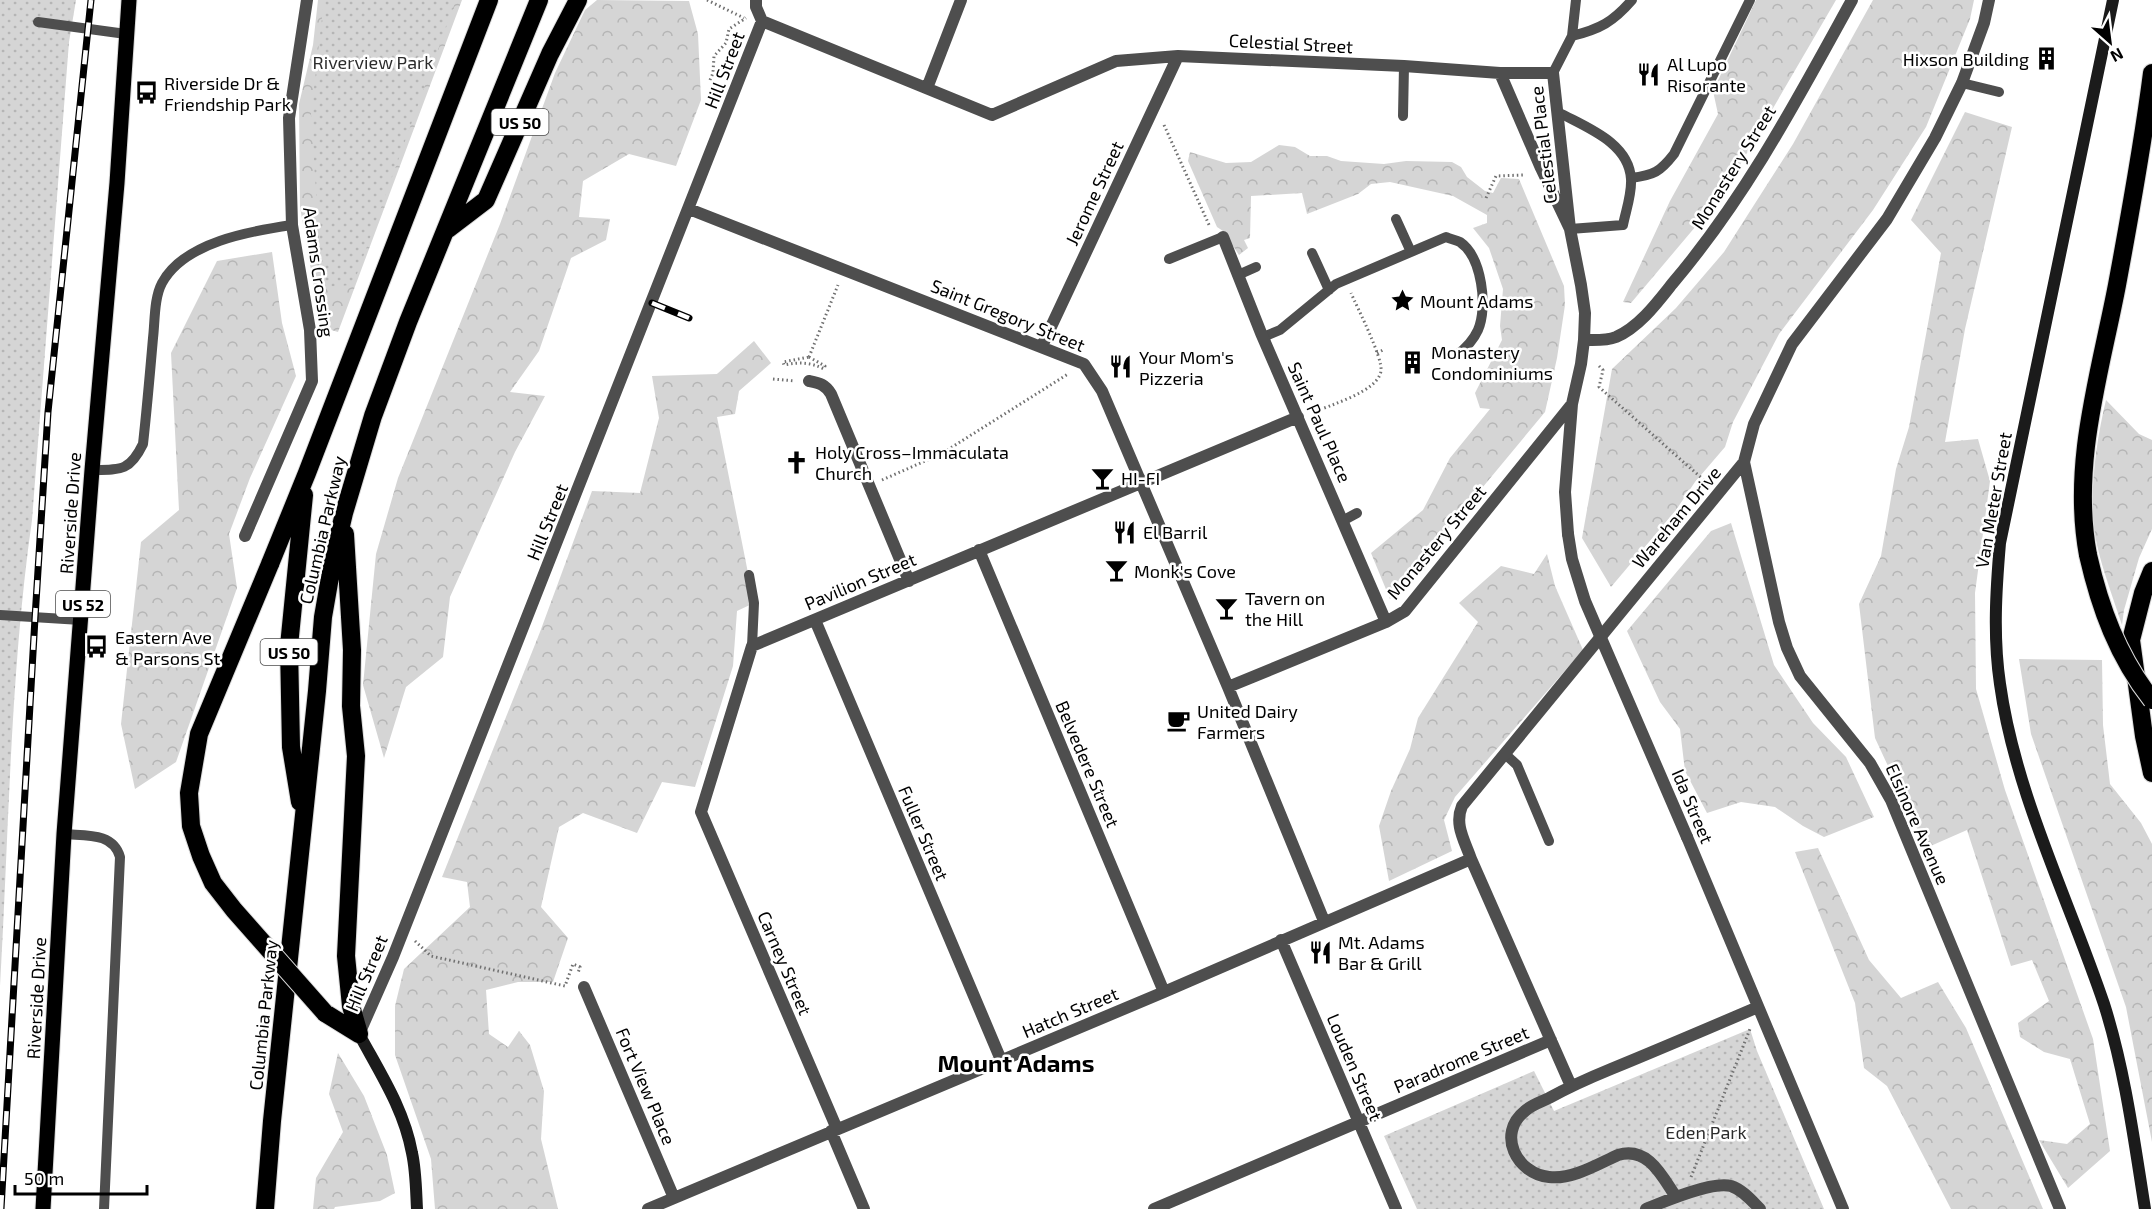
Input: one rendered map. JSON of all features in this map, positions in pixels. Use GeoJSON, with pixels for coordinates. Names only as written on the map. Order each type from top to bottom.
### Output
{"type":"FeatureCollection","features":[{"type":"Feature","properties":{"kind":"highway","name":"US 50"},"geometry":{"type":"LineString","coordinates":[[304,831],[291,747],[289,646],[307,473],[489,0]]}},
{"type":"Feature","properties":{"kind":"highway","name":"Columbia Parkway"},"geometry":{"type":"LineString","coordinates":[[266,1209],[323,617],[333,560],[344,513],[373,416],[408,322],[539,0]]}},
{"type":"Feature","properties":{"kind":"highway","name":"US 50"},"geometry":{"type":"LineString","coordinates":[[446,230],[486,200],[550,54],[578,0]]}},
{"type":"Feature","properties":{"kind":"highway"},"geometry":{"type":"LineString","coordinates":[[2152,73],[2145,128],[2117,285],[2095,385],[2086,441],[2084,501],[2084,534],[2097,592],[2111,631],[2139,682],[2152,700]]}},
{"type":"Feature","properties":{"kind":"highway"},"geometry":{"type":"LineString","coordinates":[[307,473],[199,734],[189,793],[191,826],[213,883],[234,910],[325,1013],[359,1034]]}},
{"type":"Feature","properties":{"kind":"highway"},"geometry":{"type":"LineString","coordinates":[[344,513],[352,650],[351,706],[356,756],[346,956],[351,1006],[359,1034]]}},
{"type":"Feature","properties":{"kind":"highway"},"geometry":{"type":"LineString","coordinates":[[2152,571],[2143,593],[2132,639],[2144,736],[2152,773]]}},
{"type":"Feature","properties":{"kind":"main road","name":"Riverside Drive"},"geometry":{"type":"LineString","coordinates":[[44,1209],[64,834],[117,183],[129,0]]}},
{"type":"Feature","properties":{"kind":"street","name":"Adams Crossing"},"geometry":{"type":"LineString","coordinates":[[245,536],[312,381],[310,330],[292,225],[289,118],[307,0]]}},
{"type":"Feature","properties":{"kind":"street"},"geometry":{"type":"LineString","coordinates":[[756,0],[756,8],[762,21]]}},
{"type":"Feature","properties":{"kind":"street"},"geometry":{"type":"LineString","coordinates":[[927,88],[961,0]]}},
{"type":"Feature","properties":{"kind":"street","name":"Monastery Street"},"geometry":{"type":"LineString","coordinates":[[1584,340],[1609,338],[1628,329],[1648,312],[1696,257],[1753,176],[1852,0]]}},
{"type":"Feature","properties":{"kind":"street","name":"Wareham Drive"},"geometry":{"type":"LineString","coordinates":[[1551,1040],[1459,828],[1459,814],[1462,806],[1744,462],[1754,424],[1792,344],[1887,219],[1935,138],[1962,83],[1984,22],[1989,0]]}},
{"type":"Feature","properties":{"kind":"street","name":"Van Meter Street"},"geometry":{"type":"LineString","coordinates":[[2113,0],[2001,543],[1996,593],[1996,642],[2000,683],[2009,733],[2032,805],[2104,1005],[2121,1067],[2145,1209]]}},
{"type":"Feature","properties":{"kind":"street","name":"Celestial Street"},"geometry":{"type":"LineString","coordinates":[[762,21],[992,115],[1116,61],[1178,56],[1404,66],[1500,73]]}},
{"type":"Feature","properties":{"kind":"street","name":"Hill Street"},"geometry":{"type":"LineString","coordinates":[[359,1034],[398,946],[762,21]]}},
{"type":"Feature","properties":{"kind":"street","name":"Jerome Street"},"geometry":{"type":"LineString","coordinates":[[1042,346],[1178,56]]}},
{"type":"Feature","properties":{"kind":"street"},"geometry":{"type":"LineString","coordinates":[[1500,73],[1570,229],[1583,297],[1584,340],[1572,404]]}},
{"type":"Feature","properties":{"kind":"street","name":"Celestial Place"},"geometry":{"type":"LineString","coordinates":[[1500,73],[1553,73],[1570,229]]}},
{"type":"Feature","properties":{"kind":"street","name":"Saint Gregory Street"},"geometry":{"type":"LineString","coordinates":[[689,209],[1077,359],[1092,372],[1142,482],[1324,921]]}},
{"type":"Feature","properties":{"kind":"street","name":"Saint Paul Place"},"geometry":{"type":"LineString","coordinates":[[1223,237],[1263,337],[1303,416],[1386,622]]}},
{"type":"Feature","properties":{"kind":"street"},"geometry":{"type":"LineString","coordinates":[[809,381],[819,383],[831,394],[909,580]]}},
{"type":"Feature","properties":{"kind":"street","name":"Monastery Street"},"geometry":{"type":"LineString","coordinates":[[1228,687],[1386,622],[1409,607],[1572,404]]}},
{"type":"Feature","properties":{"kind":"street","name":"Ida Street"},"geometry":{"type":"LineString","coordinates":[[1572,404],[1566,492],[1568,534],[1572,559],[1585,601],[1843,1209]]}},
{"type":"Feature","properties":{"kind":"street","name":"Pavilion Street"},"geometry":{"type":"LineString","coordinates":[[752,646],[1303,416]]}},
{"type":"Feature","properties":{"kind":"street","name":"Elsinore Avenue"},"geometry":{"type":"LineString","coordinates":[[1744,462],[1779,622],[1787,648],[1800,676],[1870,762],[1891,800],[2060,1209]]}},
{"type":"Feature","properties":{"kind":"street","name":"Belvedere Street"},"geometry":{"type":"LineString","coordinates":[[980,550],[1164,992]]}},
{"type":"Feature","properties":{"kind":"street","name":"Fuller Street"},"geometry":{"type":"LineString","coordinates":[[814,620],[1001,1060]]}},
{"type":"Feature","properties":{"kind":"street","name":"Carney Street"},"geometry":{"type":"LineString","coordinates":[[752,646],[701,812],[834,1130],[864,1209]]}},
{"type":"Feature","properties":{"kind":"street","name":"Hatch Street"},"geometry":{"type":"LineString","coordinates":[[648,1209],[1164,992],[1472,859]]}},
{"type":"Feature","properties":{"kind":"street","name":"Louden Street"},"geometry":{"type":"LineString","coordinates":[[1281,940],[1396,1209]]}},
{"type":"Feature","properties":{"kind":"street","name":"Fort View Place"},"geometry":{"type":"LineString","coordinates":[[584,987],[674,1198]]}},
{"type":"Feature","properties":{"kind":"street"},"geometry":{"type":"LineString","coordinates":[[1676,1197],[1650,1161],[1635,1154],[1618,1155],[1562,1177],[1549,1177],[1526,1169],[1518,1160],[1512,1143],[1512,1131],[1516,1121],[1528,1108],[1572,1086],[1758,1007]]}},
{"type":"Feature","properties":{"kind":"street"},"geometry":{"type":"LineString","coordinates":[[359,1034],[389,1087],[408,1136],[413,1155],[417,1209]]}},
{"type":"Feature","properties":{"kind":"street","name":"Paradrome Street"},"geometry":{"type":"LineString","coordinates":[[1154,1209],[1551,1040],[1572,1086]]}},
{"type":"Feature","properties":{"kind":"street"},"geometry":{"type":"LineString","coordinates":[[1646,1209],[1676,1197],[1715,1186],[1730,1186],[1744,1193],[1760,1209]]}},
{"type":"Feature","properties":{"kind":"lane"},"geometry":{"type":"LineString","coordinates":[[1553,73],[1572,36],[1576,0]]}},
{"type":"Feature","properties":{"kind":"lane"},"geometry":{"type":"LineString","coordinates":[[1572,36],[1597,29],[1611,22],[1632,0]]}},
{"type":"Feature","properties":{"kind":"lane"},"geometry":{"type":"LineString","coordinates":[[1631,178],[1650,175],[1663,169],[1674,154],[1750,0]]}},
{"type":"Feature","properties":{"kind":"lane"},"geometry":{"type":"LineString","coordinates":[[38,22],[126,34]]}},
{"type":"Feature","properties":{"kind":"lane"},"geometry":{"type":"LineString","coordinates":[[1403,116],[1404,66]]}},
{"type":"Feature","properties":{"kind":"lane"},"geometry":{"type":"LineString","coordinates":[[1962,83],[1999,92]]}},
{"type":"Feature","properties":{"kind":"lane"},"geometry":{"type":"LineString","coordinates":[[1558,112],[1610,142],[1622,155],[1631,178],[1623,225],[1570,229]]}},
{"type":"Feature","properties":{"kind":"lane"},"geometry":{"type":"LineString","coordinates":[[1396,219],[1411,252]]}},
{"type":"Feature","properties":{"kind":"lane"},"geometry":{"type":"LineString","coordinates":[[92,470],[116,470],[124,467],[135,460],[143,444],[156,309],[161,285],[172,268],[192,254],[221,241],[250,231],[292,225]]}},
{"type":"Feature","properties":{"kind":"lane"},"geometry":{"type":"LineString","coordinates":[[1169,259],[1223,237]]}},
{"type":"Feature","properties":{"kind":"lane"},"geometry":{"type":"LineString","coordinates":[[1263,337],[1280,330],[1345,279],[1446,237],[1460,242],[1473,260],[1484,294],[1478,330],[1470,344],[1457,355]]}},
{"type":"Feature","properties":{"kind":"lane"},"geometry":{"type":"LineString","coordinates":[[1312,253],[1329,290]]}},
{"type":"Feature","properties":{"kind":"lane"},"geometry":{"type":"LineString","coordinates":[[1238,275],[1256,267]]}},
{"type":"Feature","properties":{"kind":"lane"},"geometry":{"type":"LineString","coordinates":[[1344,520],[1357,513]]}},
{"type":"Feature","properties":{"kind":"lane"},"geometry":{"type":"LineString","coordinates":[[749,575],[754,603],[752,646]]}},
{"type":"Feature","properties":{"kind":"lane"},"geometry":{"type":"LineString","coordinates":[[0,615],[81,620]]}},
{"type":"Feature","properties":{"kind":"lane"},"geometry":{"type":"LineString","coordinates":[[1504,754],[1517,765],[1549,841]]}},
{"type":"Feature","properties":{"kind":"lane"},"geometry":{"type":"LineString","coordinates":[[64,834],[100,837],[114,845],[120,857],[104,1209]]}},
{"type":"Feature","properties":{"kind":"path"},"geometry":{"type":"LineString","coordinates":[[707,0],[746,18],[729,29],[726,43],[714,56],[713,73],[710,80]]}},
{"type":"Feature","properties":{"kind":"path"},"geometry":{"type":"LineString","coordinates":[[1164,125],[1213,233],[1223,237]]}},
{"type":"Feature","properties":{"kind":"path"},"geometry":{"type":"LineString","coordinates":[[1486,198],[1496,176],[1524,175]]}},
{"type":"Feature","properties":{"kind":"path"},"geometry":{"type":"LineString","coordinates":[[1303,416],[1363,391],[1371,386],[1381,371],[1377,353],[1345,279]]}},
{"type":"Feature","properties":{"kind":"path"},"geometry":{"type":"LineString","coordinates":[[808,357],[838,285]]}},
{"type":"Feature","properties":{"kind":"path"},"geometry":{"type":"LineString","coordinates":[[1377,353],[1383,350]]}},
{"type":"Feature","properties":{"kind":"path"},"geometry":{"type":"LineString","coordinates":[[808,357],[825,366],[824,369],[812,363],[797,362],[784,365],[783,362],[808,357]]}},
{"type":"Feature","properties":{"kind":"path"},"geometry":{"type":"LineString","coordinates":[[1599,366],[1603,370],[1599,387],[1706,482]]}},
{"type":"Feature","properties":{"kind":"path"},"geometry":{"type":"LineString","coordinates":[[878,482],[941,454],[1068,374]]}},
{"type":"Feature","properties":{"kind":"path"},"geometry":{"type":"LineString","coordinates":[[773,379],[809,381]]}},
{"type":"Feature","properties":{"kind":"path"},"geometry":{"type":"LineString","coordinates":[[413,940],[431,956],[565,986],[573,964],[580,967],[578,973]]}},
{"type":"Feature","properties":{"kind":"path"},"geometry":{"type":"LineString","coordinates":[[1690,1193],[1690,1180],[1750,1029]]}},
{"type":"Feature","properties":{"kind":"green space"},"geometry":{"type":"Polygon","coordinates":[[[0,0],[76,0],[69,42],[32,520],[19,636],[0,986],[0,0]]]}},
{"type":"Feature","properties":{"kind":"green space","name":"Riverview Park"},"geometry":{"type":"Polygon","coordinates":[[[318,0],[462,0],[338,332],[321,327],[300,207],[299,104],[313,45],[318,0]]]}},
{"type":"Feature","properties":{"kind":"green space","name":"Riverview Park"},"geometry":{"type":"Polygon","coordinates":[[[324,0],[456,0],[353,285],[322,287],[311,114],[324,0]]]}},
{"type":"Feature","properties":{"kind":"green space"},"geometry":{"type":"Polygon","coordinates":[[[597,0],[689,1],[698,34],[701,100],[676,166],[629,154],[583,181],[579,217],[610,219],[606,240],[571,258],[539,351],[510,392],[545,396],[515,452],[450,597],[443,657],[406,687],[384,758],[363,685],[376,554],[398,478],[500,224],[555,73],[585,10],[597,0]]]}},
{"type":"Feature","properties":{"kind":"green space"},"geometry":{"type":"Polygon","coordinates":[[[1756,0],[1836,0],[1723,194],[1631,303],[1623,302],[1670,201],[1718,114],[1713,91],[1756,0]]]}},
{"type":"Feature","properties":{"kind":"green space"},"geometry":{"type":"Polygon","coordinates":[[[1873,0],[1974,0],[1970,19],[1926,127],[1873,210],[1779,334],[1733,422],[1725,447],[1611,587],[1582,538],[1612,369],[1676,308],[1724,252],[1793,144],[1873,0]]]}},
{"type":"Feature","properties":{"kind":"green space"},"geometry":{"type":"Polygon","coordinates":[[[1965,112],[2012,127],[1965,329],[1945,442],[1978,439],[1990,481],[1975,593],[1976,689],[2005,790],[2093,1039],[2110,1151],[2068,1188],[2039,1140],[2067,1144],[2090,1124],[2070,1059],[2044,1052],[2020,1037],[2018,1023],[2049,1001],[2032,960],[2011,966],[1967,830],[1926,848],[1875,738],[1859,604],[1881,556],[1896,469],[1909,427],[1941,253],[1911,220],[1965,112]]]}},
{"type":"Feature","properties":{"kind":"green space"},"geometry":{"type":"Polygon","coordinates":[[[1279,145],[1295,147],[1310,156],[1327,156],[1341,161],[1384,164],[1406,161],[1452,162],[1461,167],[1467,177],[1485,191],[1493,193],[1501,178],[1519,179],[1564,286],[1565,305],[1557,358],[1545,412],[1390,599],[1371,553],[1423,510],[1450,458],[1490,409],[1480,408],[1475,393],[1502,340],[1500,326],[1503,289],[1489,248],[1473,228],[1487,223],[1487,215],[1453,196],[1390,182],[1371,184],[1358,194],[1307,214],[1302,193],[1251,196],[1250,238],[1244,240],[1248,248],[1239,255],[1223,231],[1217,227],[1188,161],[1190,152],[1226,163],[1251,162],[1279,145]]]}},
{"type":"Feature","properties":{"kind":"green space"},"geometry":{"type":"Polygon","coordinates":[[[272,252],[282,323],[296,376],[250,478],[229,534],[237,588],[176,762],[135,789],[121,724],[141,542],[179,510],[171,353],[217,261],[272,252]]]}},
{"type":"Feature","properties":{"kind":"green space"},"geometry":{"type":"Polygon","coordinates":[[[754,341],[771,363],[739,391],[735,414],[717,417],[754,603],[737,611],[733,666],[695,787],[662,782],[637,833],[583,813],[559,827],[541,907],[568,938],[553,982],[518,982],[486,990],[489,1034],[508,1047],[519,1031],[530,1045],[544,1091],[541,1139],[558,1209],[435,1209],[431,1159],[395,1055],[395,1006],[404,969],[470,907],[467,882],[442,877],[540,632],[592,491],[640,493],[659,418],[652,376],[717,374],[754,341]]]}},
{"type":"Feature","properties":{"kind":"green space"},"geometry":{"type":"Polygon","coordinates":[[[2106,400],[2139,434],[2152,440],[2152,529],[2139,558],[2122,625],[2100,558],[2093,519],[2095,459],[2106,400]]]}},
{"type":"Feature","properties":{"kind":"green space"},"geometry":{"type":"Polygon","coordinates":[[[1731,523],[1774,665],[1813,723],[1846,757],[1874,817],[1824,837],[1775,807],[1741,802],[1707,813],[1685,771],[1680,729],[1660,702],[1627,631],[1711,531],[1731,523]]]}},
{"type":"Feature","properties":{"kind":"green space"},"geometry":{"type":"Polygon","coordinates":[[[1547,554],[1555,586],[1583,650],[1455,797],[1444,820],[1452,851],[1389,881],[1379,826],[1391,791],[1410,749],[1418,718],[1478,622],[1459,603],[1501,566],[1534,574],[1547,554]]]}},
{"type":"Feature","properties":{"kind":"green space"},"geometry":{"type":"Polygon","coordinates":[[[2019,659],[2102,660],[2103,725],[2110,784],[2141,823],[2152,844],[2152,1142],[2126,1007],[2031,734],[2019,659]]]}},
{"type":"Feature","properties":{"kind":"green space"},"geometry":{"type":"Polygon","coordinates":[[[1818,848],[1869,960],[1901,998],[1938,982],[1966,1028],[2043,1209],[1951,1209],[1887,1086],[1864,1068],[1855,1003],[1795,852],[1818,848]]]}},
{"type":"Feature","properties":{"kind":"green space","name":"Eden Park"},"geometry":{"type":"Polygon","coordinates":[[[1750,1029],[1757,1051],[1824,1209],[1417,1209],[1384,1136],[1534,1071],[1554,1111],[1750,1029]]]}},
{"type":"Feature","properties":{"kind":"green space"},"geometry":{"type":"Polygon","coordinates":[[[338,1053],[364,1096],[387,1155],[395,1193],[380,1201],[334,1209],[313,1209],[316,1178],[343,1132],[329,1094],[338,1053]]]}},
{"type":"Feature","properties":{"kind":"railway"},"geometry":{"type":"LineString","coordinates":[[1,1209],[48,412],[91,0]]}},
{"type":"Feature","properties":{"kind":"railway"},"geometry":{"type":"LineString","coordinates":[[652,303],[689,318]]}},
{"type":"Feature","properties":{"kind":"place","name":"Hixson Building"},"geometry":{"type":"Point","coordinates":[2047,59]}},
{"type":"Feature","properties":{"kind":"place","name":"Al Lupo Risorante"},"geometry":{"type":"Point","coordinates":[1649,74]}},
{"type":"Feature","properties":{"kind":"place","name":"Riverside Dr & Friendship Park"},"geometry":{"type":"Point","coordinates":[146,93]}},
{"type":"Feature","properties":{"kind":"place","name":"Mount Adams"},"geometry":{"type":"Point","coordinates":[1402,301]}},
{"type":"Feature","properties":{"kind":"place","name":"Monastery Condominiums"},"geometry":{"type":"Point","coordinates":[1413,362]}},
{"type":"Feature","properties":{"kind":"place","name":"Your Mom's Pizzeria"},"geometry":{"type":"Point","coordinates":[1121,367]}},
{"type":"Feature","properties":{"kind":"place","name":"Holy Cross–Immaculata Church"},"geometry":{"type":"Point","coordinates":[797,462]}},
{"type":"Feature","properties":{"kind":"place","name":"HI-FI"},"geometry":{"type":"Point","coordinates":[1103,478]}},
{"type":"Feature","properties":{"kind":"place","name":"El Barril"},"geometry":{"type":"Point","coordinates":[1125,532]}},
{"type":"Feature","properties":{"kind":"place","name":"Monk's Cove"},"geometry":{"type":"Point","coordinates":[1116,571]}},
{"type":"Feature","properties":{"kind":"place","name":"Tavern on the Hill"},"geometry":{"type":"Point","coordinates":[1227,608]}},
{"type":"Feature","properties":{"kind":"place","name":"Eastern Ave & Parsons St"},"geometry":{"type":"Point","coordinates":[97,647]}},
{"type":"Feature","properties":{"kind":"place","name":"United Dairy Farmers"},"geometry":{"type":"Point","coordinates":[1179,721]}},
{"type":"Feature","properties":{"kind":"place","name":"Mt. Adams Bar & Grill"},"geometry":{"type":"Point","coordinates":[1320,952]}},
{"type":"Feature","properties":{"kind":"district","name":"Mount Adams"},"geometry":{"type":"Point","coordinates":[1016,1062]}}]}
